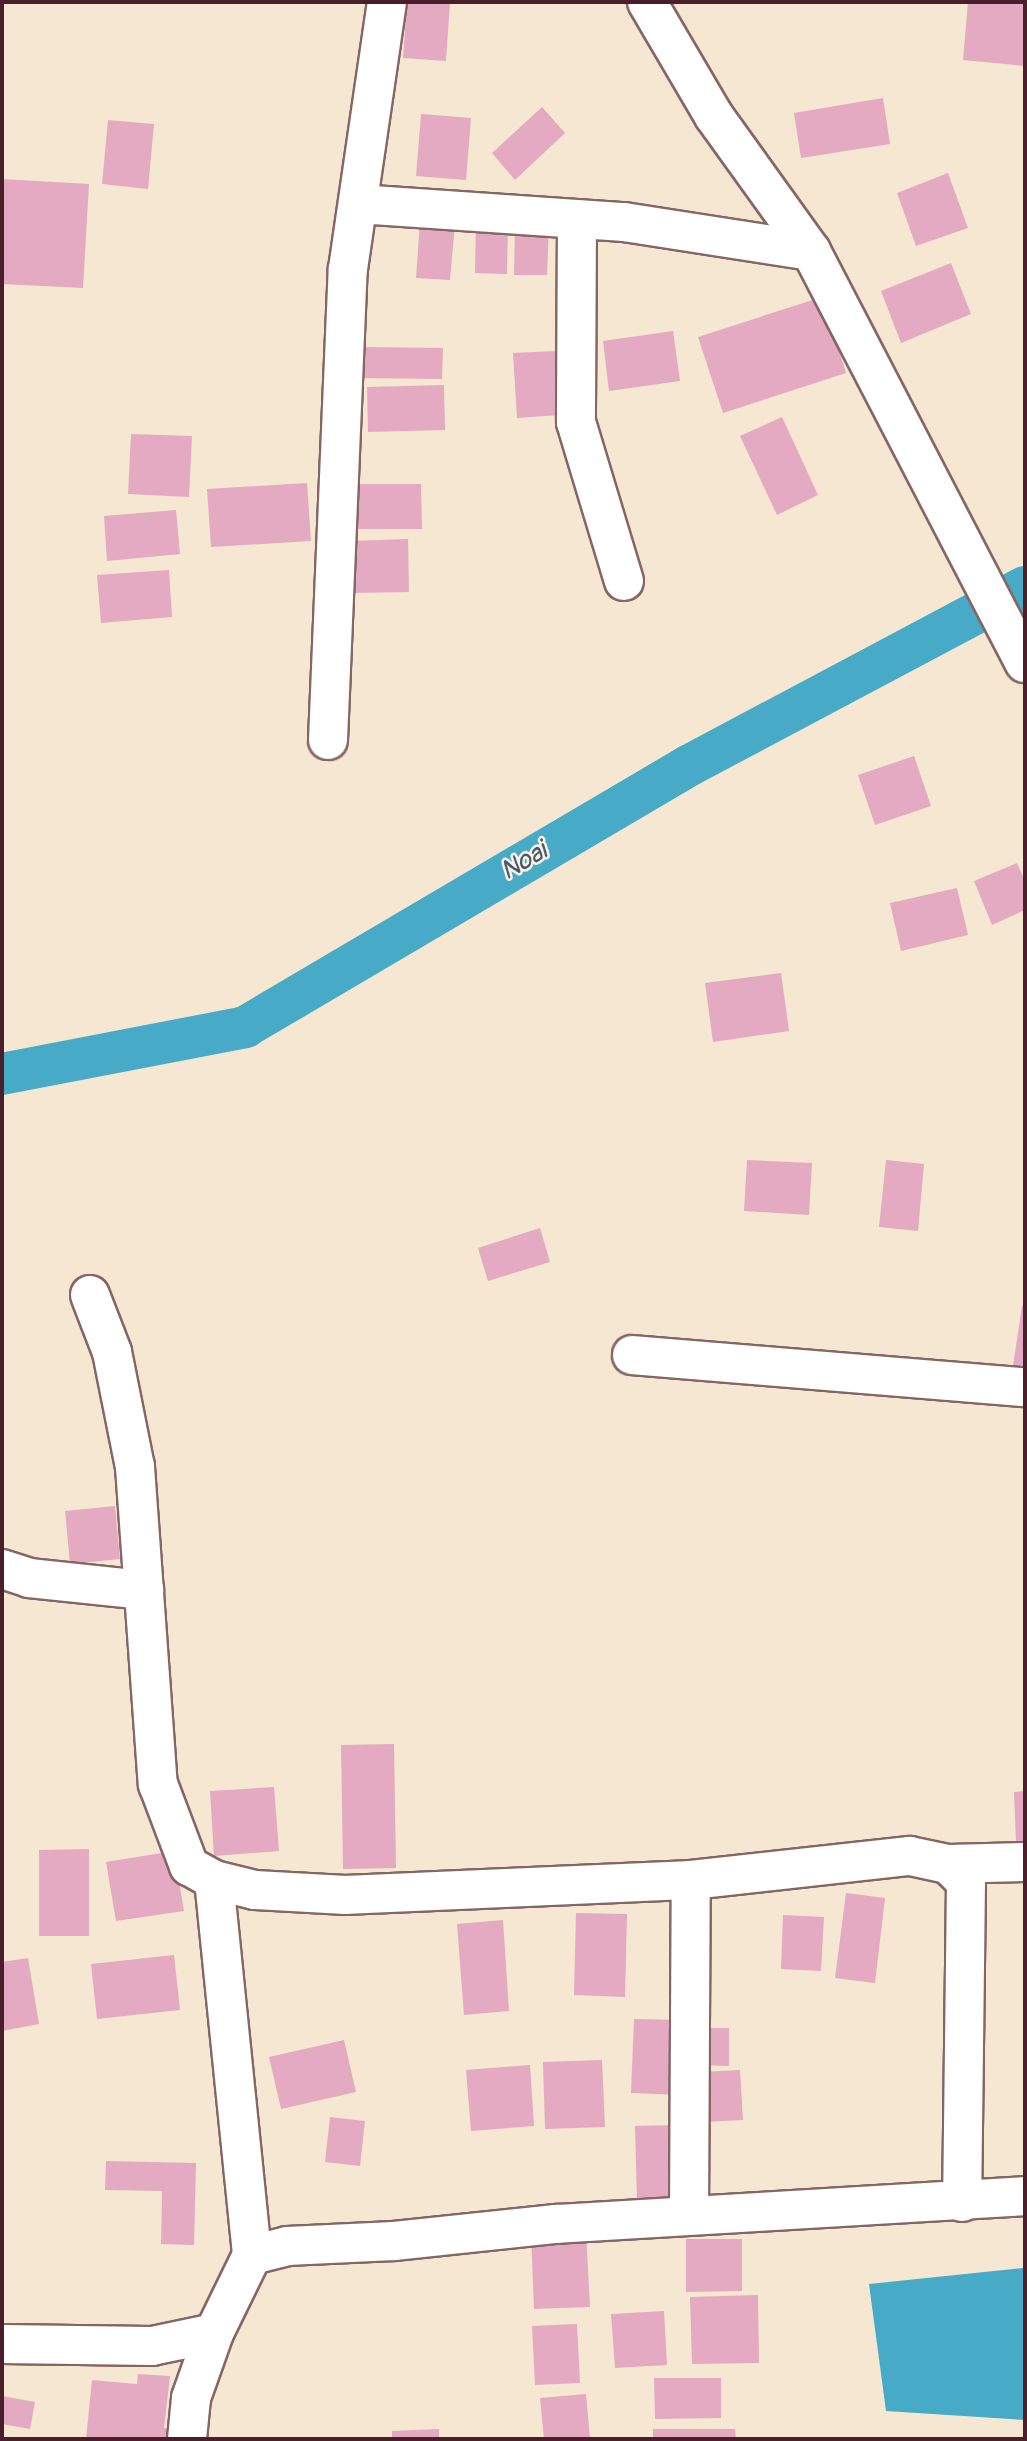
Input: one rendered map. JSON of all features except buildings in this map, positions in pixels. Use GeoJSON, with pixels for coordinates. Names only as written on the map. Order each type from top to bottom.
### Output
{"type":"FeatureCollection","features":[{"type":"Feature","properties":{"kind":"street"},"geometry":{"type":"LineString","coordinates":[[328,740],[348,269],[387,2]]}},
{"type":"Feature","properties":{"kind":"street"},"geometry":{"type":"LineString","coordinates":[[647,2],[714,116],[811,251],[929,471],[1025,663]]}},
{"type":"Feature","properties":{"kind":"street"},"geometry":{"type":"LineString","coordinates":[[358,204],[577,219],[811,251]]}},
{"type":"Feature","properties":{"kind":"street"},"geometry":{"type":"LineString","coordinates":[[577,219],[576,422],[624,581]]}},
{"type":"Feature","properties":{"kind":"street"},"geometry":{"type":"LineString","coordinates":[[90,1295],[112,1352],[135,1467],[158,1784],[189,1866],[214,1880],[254,1890],[346,1895],[691,1880],[910,1856],[948,1864],[1025,1862]]}},
{"type":"Feature","properties":{"kind":"street"},"geometry":{"type":"LineString","coordinates":[[632,1355],[1025,1387]]}},
{"type":"Feature","properties":{"kind":"street"},"geometry":{"type":"LineString","coordinates":[[2,1569],[29,1578],[144,1590]]}},
{"type":"Feature","properties":{"kind":"street"},"geometry":{"type":"LineString","coordinates":[[948,1864],[967,1882],[962,2202]]}},
{"type":"Feature","properties":{"kind":"street"},"geometry":{"type":"LineString","coordinates":[[187,2439],[191,2398],[214,2333],[252,2255],[214,1880]]}},
{"type":"Feature","properties":{"kind":"street"},"geometry":{"type":"LineString","coordinates":[[689,2215],[691,1880]]}},
{"type":"Feature","properties":{"kind":"street"},"geometry":{"type":"LineString","coordinates":[[252,2255],[287,2246],[394,2241],[689,2215],[962,2202],[1025,2196]]}},
{"type":"Feature","properties":{"kind":"street"},"geometry":{"type":"LineString","coordinates":[[2,2344],[152,2346],[214,2333]]}},
{"type":"Feature","properties":{"kind":"water"},"geometry":{"type":"Polygon","coordinates":[[[1023,2268],[1025,2420],[886,2411],[869,2284],[1023,2268]]]}},
{"type":"Feature","properties":{"kind":"waterway","name":"Noai"},"geometry":{"type":"LineString","coordinates":[[2,1074],[245,1027],[690,765],[1025,587]]}}]}
